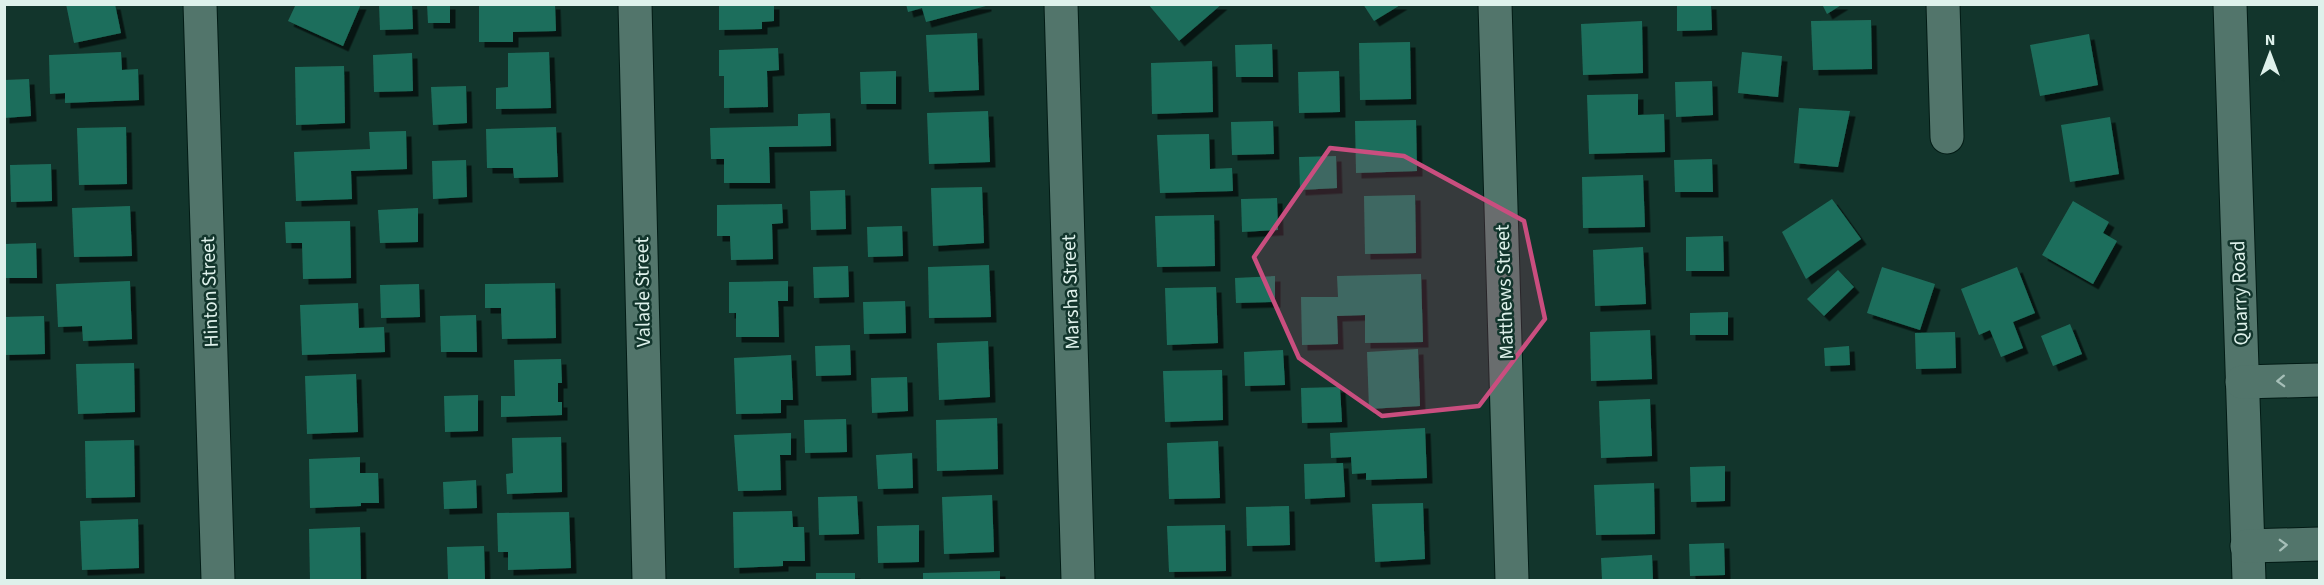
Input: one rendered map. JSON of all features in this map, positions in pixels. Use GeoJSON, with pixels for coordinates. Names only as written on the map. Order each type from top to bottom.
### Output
{"type":"FeatureCollection","features":[{"type":"Feature","properties":{"kind":"street","name":"Hinton Street"},"geometry":{"type":"LineString","coordinates":[[200,4],[218,580]]}},
{"type":"Feature","properties":{"kind":"street","name":"Valade Street"},"geometry":{"type":"LineString","coordinates":[[635,4],[649,580]]}},
{"type":"Feature","properties":{"kind":"street","name":"Marsha Street"},"geometry":{"type":"LineString","coordinates":[[1061,4],[1078,580]]}},
{"type":"Feature","properties":{"kind":"street","name":"Matthews Street"},"geometry":{"type":"LineString","coordinates":[[1495,4],[1512,580]]}},
{"type":"Feature","properties":{"kind":"street"},"geometry":{"type":"LineString","coordinates":[[1943,4],[1947,137]]}},
{"type":"Feature","properties":{"kind":"street","name":"Quarry Road"},"geometry":{"type":"LineString","coordinates":[[2230,4],[2248,580]]}},
{"type":"Feature","properties":{"kind":"street"},"geometry":{"type":"LineString","coordinates":[[2242,382],[2319,380]]}},
{"type":"Feature","properties":{"kind":"street"},"geometry":{"type":"LineString","coordinates":[[2247,546],[2319,544]]}},
{"type":"Feature","properties":{"kind":"highlighted area"},"geometry":{"type":"Polygon","coordinates":[[[1330,148],[1404,156],[1524,221],[1545,319],[1479,406],[1382,416],[1299,358],[1254,257],[1330,148]]]}},
{"type":"Feature","properties":{"kind":"building"},"geometry":{"type":"Polygon","coordinates":[[[66,4],[115,4],[121,33],[74,43],[66,4]]]}},
{"type":"Feature","properties":{"kind":"building"},"geometry":{"type":"Polygon","coordinates":[[[296,4],[361,4],[343,46],[288,21],[296,4]]]}},
{"type":"Feature","properties":{"kind":"building"},"geometry":{"type":"Polygon","coordinates":[[[379,4],[412,4],[413,29],[380,30],[379,4]]]}},
{"type":"Feature","properties":{"kind":"building"},"geometry":{"type":"Polygon","coordinates":[[[427,4],[450,4],[450,23],[428,23],[427,4]]]}},
{"type":"Feature","properties":{"kind":"building"},"geometry":{"type":"Polygon","coordinates":[[[479,4],[555,4],[556,31],[513,32],[513,42],[479,42],[479,4]]]}},
{"type":"Feature","properties":{"kind":"building"},"geometry":{"type":"Polygon","coordinates":[[[719,4],[774,4],[774,21],[762,22],[762,29],[719,30],[719,4]]]}},
{"type":"Feature","properties":{"kind":"building"},"geometry":{"type":"Polygon","coordinates":[[[906,4],[986,4],[986,6],[926,22],[922,8],[908,12],[906,4]]]}},
{"type":"Feature","properties":{"kind":"building"},"geometry":{"type":"Polygon","coordinates":[[[1148,4],[1222,4],[1179,41],[1148,4]]]}},
{"type":"Feature","properties":{"kind":"building"},"geometry":{"type":"Polygon","coordinates":[[[1363,4],[1402,4],[1374,21],[1363,4]]]}},
{"type":"Feature","properties":{"kind":"building"},"geometry":{"type":"Polygon","coordinates":[[[1711,4],[1712,30],[1677,31],[1677,5],[1711,4]]]}},
{"type":"Feature","properties":{"kind":"building"},"geometry":{"type":"Polygon","coordinates":[[[1822,4],[1843,4],[1827,14],[1822,4]]]}},
{"type":"Feature","properties":{"kind":"building"},"geometry":{"type":"Polygon","coordinates":[[[1871,20],[1872,69],[1813,70],[1811,21],[1871,20]]]}},
{"type":"Feature","properties":{"kind":"building"},"geometry":{"type":"Polygon","coordinates":[[[1642,21],[1643,73],[1583,75],[1581,24],[1642,21]]]}},
{"type":"Feature","properties":{"kind":"building"},"geometry":{"type":"Polygon","coordinates":[[[977,33],[979,90],[929,92],[926,35],[977,33]]]}},
{"type":"Feature","properties":{"kind":"building"},"geometry":{"type":"Polygon","coordinates":[[[2089,34],[2098,85],[2040,96],[2030,45],[2089,34]]]}},
{"type":"Feature","properties":{"kind":"building"},"geometry":{"type":"Polygon","coordinates":[[[1410,42],[1411,99],[1360,100],[1359,43],[1410,42]]]}},
{"type":"Feature","properties":{"kind":"building"},"geometry":{"type":"Polygon","coordinates":[[[1272,44],[1273,77],[1236,77],[1235,45],[1272,44]]]}},
{"type":"Feature","properties":{"kind":"building"},"geometry":{"type":"Polygon","coordinates":[[[778,48],[779,70],[767,71],[768,107],[724,108],[724,76],[719,76],[719,50],[778,48]]]}},
{"type":"Feature","properties":{"kind":"building"},"geometry":{"type":"Polygon","coordinates":[[[121,52],[122,70],[138,69],[139,100],[65,103],[65,93],[50,94],[49,55],[121,52]]]}},
{"type":"Feature","properties":{"kind":"building"},"geometry":{"type":"Polygon","coordinates":[[[549,52],[551,108],[496,109],[496,88],[508,87],[508,53],[549,52]]]}},
{"type":"Feature","properties":{"kind":"building"},"geometry":{"type":"Polygon","coordinates":[[[1742,52],[1782,56],[1778,97],[1738,93],[1742,52]]]}},
{"type":"Feature","properties":{"kind":"building"},"geometry":{"type":"Polygon","coordinates":[[[412,53],[413,91],[374,92],[373,55],[412,53]]]}},
{"type":"Feature","properties":{"kind":"building"},"geometry":{"type":"Polygon","coordinates":[[[1212,61],[1213,112],[1152,114],[1151,63],[1212,61]]]}},
{"type":"Feature","properties":{"kind":"building"},"geometry":{"type":"Polygon","coordinates":[[[344,66],[345,123],[296,125],[295,67],[344,66]]]}},
{"type":"Feature","properties":{"kind":"building"},"geometry":{"type":"Polygon","coordinates":[[[896,71],[896,104],[861,104],[860,72],[896,71]]]}},
{"type":"Feature","properties":{"kind":"building"},"geometry":{"type":"Polygon","coordinates":[[[1339,71],[1340,112],[1299,113],[1298,72],[1339,71]]]}},
{"type":"Feature","properties":{"kind":"building"},"geometry":{"type":"Polygon","coordinates":[[[29,79],[31,116],[4,118],[4,80],[29,79]]]}},
{"type":"Feature","properties":{"kind":"building"},"geometry":{"type":"Polygon","coordinates":[[[1712,81],[1713,115],[1676,117],[1675,82],[1712,81]]]}},
{"type":"Feature","properties":{"kind":"building"},"geometry":{"type":"Polygon","coordinates":[[[466,86],[467,123],[433,125],[431,87],[466,86]]]}},
{"type":"Feature","properties":{"kind":"building"},"geometry":{"type":"Polygon","coordinates":[[[1638,94],[1638,115],[1664,114],[1665,152],[1589,154],[1587,95],[1638,94]]]}},
{"type":"Feature","properties":{"kind":"building"},"geometry":{"type":"Polygon","coordinates":[[[1799,108],[1850,111],[1838,167],[1794,163],[1799,108]]]}},
{"type":"Feature","properties":{"kind":"building"},"geometry":{"type":"Polygon","coordinates":[[[988,111],[990,162],[929,164],[927,113],[988,111]]]}},
{"type":"Feature","properties":{"kind":"building"},"geometry":{"type":"Polygon","coordinates":[[[830,113],[831,146],[769,147],[770,183],[724,183],[724,159],[711,159],[710,128],[798,126],[798,114],[830,113]]]}},
{"type":"Feature","properties":{"kind":"building"},"geometry":{"type":"Polygon","coordinates":[[[2110,117],[2119,174],[2070,182],[2061,125],[2110,117]]]}},
{"type":"Feature","properties":{"kind":"building"},"geometry":{"type":"Polygon","coordinates":[[[1416,120],[1417,171],[1356,173],[1355,121],[1416,120]]]}},
{"type":"Feature","properties":{"kind":"building"},"geometry":{"type":"Polygon","coordinates":[[[1273,121],[1274,154],[1232,155],[1231,122],[1273,121]]]}},
{"type":"Feature","properties":{"kind":"building"},"geometry":{"type":"Polygon","coordinates":[[[126,127],[127,184],[79,185],[77,128],[126,127]]]}},
{"type":"Feature","properties":{"kind":"building"},"geometry":{"type":"Polygon","coordinates":[[[556,127],[558,177],[514,178],[513,168],[487,168],[486,129],[556,127]]]}},
{"type":"Feature","properties":{"kind":"building"},"geometry":{"type":"Polygon","coordinates":[[[406,131],[407,169],[351,171],[352,199],[296,201],[294,152],[370,149],[369,132],[406,131]]]}},
{"type":"Feature","properties":{"kind":"building"},"geometry":{"type":"Polygon","coordinates":[[[1209,134],[1210,169],[1232,168],[1233,191],[1160,193],[1157,135],[1209,134]]]}},
{"type":"Feature","properties":{"kind":"building"},"geometry":{"type":"Polygon","coordinates":[[[1336,156],[1337,188],[1300,190],[1299,157],[1336,156]]]}},
{"type":"Feature","properties":{"kind":"building"},"geometry":{"type":"Polygon","coordinates":[[[1712,159],[1713,192],[1675,192],[1674,160],[1712,159]]]}},
{"type":"Feature","properties":{"kind":"building"},"geometry":{"type":"Polygon","coordinates":[[[466,160],[467,197],[433,199],[432,161],[466,160]]]}},
{"type":"Feature","properties":{"kind":"building"},"geometry":{"type":"Polygon","coordinates":[[[51,164],[52,201],[11,202],[10,165],[51,164]]]}},
{"type":"Feature","properties":{"kind":"building"},"geometry":{"type":"Polygon","coordinates":[[[1643,175],[1645,227],[1583,228],[1582,177],[1643,175]]]}},
{"type":"Feature","properties":{"kind":"building"},"geometry":{"type":"Polygon","coordinates":[[[982,187],[984,243],[933,246],[931,188],[982,187]]]}},
{"type":"Feature","properties":{"kind":"building"},"geometry":{"type":"Polygon","coordinates":[[[845,190],[846,229],[811,230],[810,191],[845,190]]]}},
{"type":"Feature","properties":{"kind":"building"},"geometry":{"type":"Polygon","coordinates":[[[1415,195],[1416,253],[1365,254],[1364,196],[1415,195]]]}},
{"type":"Feature","properties":{"kind":"building"},"geometry":{"type":"Polygon","coordinates":[[[1277,198],[1278,230],[1242,232],[1241,199],[1277,198]]]}},
{"type":"Feature","properties":{"kind":"building"},"geometry":{"type":"Polygon","coordinates":[[[1832,199],[1861,239],[1806,279],[1782,232],[1832,199]]]}},
{"type":"Feature","properties":{"kind":"building"},"geometry":{"type":"Polygon","coordinates":[[[2073,201],[2109,222],[2103,233],[2117,241],[2093,284],[2042,255],[2073,201]]]}},
{"type":"Feature","properties":{"kind":"building"},"geometry":{"type":"Polygon","coordinates":[[[782,204],[783,223],[772,224],[773,259],[731,260],[730,236],[717,236],[717,205],[782,204]]]}},
{"type":"Feature","properties":{"kind":"building"},"geometry":{"type":"Polygon","coordinates":[[[130,206],[132,256],[74,257],[72,208],[130,206]]]}},
{"type":"Feature","properties":{"kind":"building"},"geometry":{"type":"Polygon","coordinates":[[[418,208],[418,242],[380,243],[378,210],[418,208]]]}},
{"type":"Feature","properties":{"kind":"building"},"geometry":{"type":"Polygon","coordinates":[[[1214,215],[1215,266],[1157,267],[1155,216],[1214,215]]]}},
{"type":"Feature","properties":{"kind":"building"},"geometry":{"type":"Polygon","coordinates":[[[350,221],[351,278],[303,279],[302,243],[286,243],[285,222],[350,221]]]}},
{"type":"Feature","properties":{"kind":"building"},"geometry":{"type":"Polygon","coordinates":[[[902,226],[903,256],[868,257],[867,227],[902,226]]]}},
{"type":"Feature","properties":{"kind":"building"},"geometry":{"type":"Polygon","coordinates":[[[1723,236],[1724,271],[1686,271],[1686,237],[1723,236]]]}},
{"type":"Feature","properties":{"kind":"building"},"geometry":{"type":"Polygon","coordinates":[[[36,243],[37,278],[4,278],[4,244],[36,243]]]}},
{"type":"Feature","properties":{"kind":"building"},"geometry":{"type":"Polygon","coordinates":[[[1643,247],[1646,304],[1595,306],[1593,250],[1643,247]]]}},
{"type":"Feature","properties":{"kind":"building"},"geometry":{"type":"Polygon","coordinates":[[[989,265],[991,317],[929,318],[928,267],[989,265]]]}},
{"type":"Feature","properties":{"kind":"building"},"geometry":{"type":"Polygon","coordinates":[[[848,266],[849,297],[814,298],[813,267],[848,266]]]}},
{"type":"Feature","properties":{"kind":"building"},"geometry":{"type":"Polygon","coordinates":[[[1882,267],[1935,284],[1920,330],[1867,313],[1882,267]]]}},
{"type":"Feature","properties":{"kind":"building"},"geometry":{"type":"Polygon","coordinates":[[[2017,267],[2035,313],[2013,322],[2023,348],[2001,357],[1990,330],[1979,335],[1961,289],[2017,267]]]}},
{"type":"Feature","properties":{"kind":"building"},"geometry":{"type":"Polygon","coordinates":[[[1838,270],[1854,287],[1824,316],[1807,299],[1838,270]]]}},
{"type":"Feature","properties":{"kind":"building"},"geometry":{"type":"Polygon","coordinates":[[[1421,274],[1423,342],[1365,343],[1365,315],[1337,316],[1338,344],[1302,345],[1301,297],[1338,297],[1337,276],[1421,274]]]}},
{"type":"Feature","properties":{"kind":"building"},"geometry":{"type":"Polygon","coordinates":[[[1275,276],[1275,302],[1236,303],[1235,278],[1275,276]]]}},
{"type":"Feature","properties":{"kind":"building"},"geometry":{"type":"Polygon","coordinates":[[[130,281],[132,339],[83,341],[82,326],[58,327],[56,284],[130,281]]]}},
{"type":"Feature","properties":{"kind":"building"},"geometry":{"type":"Polygon","coordinates":[[[788,281],[788,301],[778,301],[779,337],[736,337],[736,313],[729,313],[729,282],[788,281]]]}},
{"type":"Feature","properties":{"kind":"building"},"geometry":{"type":"Polygon","coordinates":[[[555,283],[556,338],[502,339],[501,308],[485,308],[485,284],[555,283]]]}},
{"type":"Feature","properties":{"kind":"building"},"geometry":{"type":"Polygon","coordinates":[[[419,284],[420,317],[381,318],[380,285],[419,284]]]}},
{"type":"Feature","properties":{"kind":"building"},"geometry":{"type":"Polygon","coordinates":[[[1216,287],[1218,343],[1167,345],[1165,288],[1216,287]]]}},
{"type":"Feature","properties":{"kind":"building"},"geometry":{"type":"Polygon","coordinates":[[[905,301],[906,333],[864,334],[863,302],[905,301]]]}},
{"type":"Feature","properties":{"kind":"building"},"geometry":{"type":"Polygon","coordinates":[[[358,303],[359,328],[384,327],[385,352],[302,355],[300,305],[358,303]]]}},
{"type":"Feature","properties":{"kind":"building"},"geometry":{"type":"Polygon","coordinates":[[[1728,312],[1728,335],[1690,335],[1690,313],[1728,312]]]}},
{"type":"Feature","properties":{"kind":"building"},"geometry":{"type":"Polygon","coordinates":[[[476,315],[477,352],[441,352],[440,316],[476,315]]]}},
{"type":"Feature","properties":{"kind":"building"},"geometry":{"type":"Polygon","coordinates":[[[44,316],[45,354],[4,355],[4,317],[44,316]]]}},
{"type":"Feature","properties":{"kind":"building"},"geometry":{"type":"Polygon","coordinates":[[[2070,324],[2082,354],[2053,366],[2041,336],[2070,324]]]}},
{"type":"Feature","properties":{"kind":"building"},"geometry":{"type":"Polygon","coordinates":[[[1650,330],[1652,379],[1591,381],[1590,332],[1650,330]]]}},
{"type":"Feature","properties":{"kind":"building"},"geometry":{"type":"Polygon","coordinates":[[[1955,332],[1956,368],[1916,369],[1915,333],[1955,332]]]}},
{"type":"Feature","properties":{"kind":"building"},"geometry":{"type":"Polygon","coordinates":[[[988,341],[990,397],[939,400],[937,343],[988,341]]]}},
{"type":"Feature","properties":{"kind":"building"},"geometry":{"type":"Polygon","coordinates":[[[850,345],[851,375],[816,376],[815,346],[850,345]]]}},
{"type":"Feature","properties":{"kind":"building"},"geometry":{"type":"Polygon","coordinates":[[[1849,346],[1850,365],[1825,366],[1824,348],[1849,346]]]}},
{"type":"Feature","properties":{"kind":"building"},"geometry":{"type":"Polygon","coordinates":[[[1418,349],[1420,406],[1369,409],[1367,352],[1418,349]]]}},
{"type":"Feature","properties":{"kind":"building"},"geometry":{"type":"Polygon","coordinates":[[[1283,350],[1285,385],[1245,386],[1244,352],[1283,350]]]}},
{"type":"Feature","properties":{"kind":"building"},"geometry":{"type":"Polygon","coordinates":[[[791,355],[793,400],[781,400],[781,413],[736,414],[734,358],[791,355]]]}},
{"type":"Feature","properties":{"kind":"building"},"geometry":{"type":"Polygon","coordinates":[[[561,359],[562,383],[558,383],[558,402],[562,402],[562,415],[501,417],[501,396],[515,396],[514,360],[561,359]]]}},
{"type":"Feature","properties":{"kind":"building"},"geometry":{"type":"Polygon","coordinates":[[[134,363],[135,412],[78,414],[76,364],[134,363]]]}},
{"type":"Feature","properties":{"kind":"building"},"geometry":{"type":"Polygon","coordinates":[[[1222,370],[1223,420],[1165,422],[1163,371],[1222,370]]]}},
{"type":"Feature","properties":{"kind":"building"},"geometry":{"type":"Polygon","coordinates":[[[356,374],[358,432],[307,434],[305,376],[356,374]]]}},
{"type":"Feature","properties":{"kind":"building"},"geometry":{"type":"Polygon","coordinates":[[[907,377],[908,411],[872,413],[871,378],[907,377]]]}},
{"type":"Feature","properties":{"kind":"building"},"geometry":{"type":"Polygon","coordinates":[[[1340,387],[1342,422],[1302,423],[1301,388],[1340,387]]]}},
{"type":"Feature","properties":{"kind":"building"},"geometry":{"type":"Polygon","coordinates":[[[478,395],[478,431],[445,432],[444,396],[478,395]]]}},
{"type":"Feature","properties":{"kind":"building"},"geometry":{"type":"Polygon","coordinates":[[[1650,399],[1652,456],[1601,458],[1599,401],[1650,399]]]}},
{"type":"Feature","properties":{"kind":"building"},"geometry":{"type":"Polygon","coordinates":[[[997,418],[998,469],[937,471],[936,420],[997,418]]]}},
{"type":"Feature","properties":{"kind":"building"},"geometry":{"type":"Polygon","coordinates":[[[846,419],[847,452],[805,453],[804,420],[846,419]]]}},
{"type":"Feature","properties":{"kind":"building"},"geometry":{"type":"Polygon","coordinates":[[[1425,428],[1427,478],[1366,480],[1366,473],[1352,474],[1351,457],[1331,458],[1330,433],[1425,428]]]}},
{"type":"Feature","properties":{"kind":"building"},"geometry":{"type":"Polygon","coordinates":[[[791,433],[791,455],[780,455],[781,490],[738,491],[734,435],[791,433]]]}},
{"type":"Feature","properties":{"kind":"building"},"geometry":{"type":"Polygon","coordinates":[[[561,437],[562,492],[507,494],[506,474],[513,473],[512,438],[561,437]]]}},
{"type":"Feature","properties":{"kind":"building"},"geometry":{"type":"Polygon","coordinates":[[[134,440],[135,497],[86,498],[85,441],[134,440]]]}},
{"type":"Feature","properties":{"kind":"building"},"geometry":{"type":"Polygon","coordinates":[[[1218,441],[1220,498],[1169,499],[1167,443],[1218,441]]]}},
{"type":"Feature","properties":{"kind":"building"},"geometry":{"type":"Polygon","coordinates":[[[912,453],[913,488],[878,489],[876,455],[912,453]]]}},
{"type":"Feature","properties":{"kind":"building"},"geometry":{"type":"Polygon","coordinates":[[[360,457],[360,473],[378,473],[379,503],[310,508],[309,459],[360,457]]]}},
{"type":"Feature","properties":{"kind":"building"},"geometry":{"type":"Polygon","coordinates":[[[1343,463],[1345,497],[1305,499],[1304,464],[1343,463]]]}},
{"type":"Feature","properties":{"kind":"building"},"geometry":{"type":"Polygon","coordinates":[[[1725,466],[1725,501],[1691,502],[1690,467],[1725,466]]]}},
{"type":"Feature","properties":{"kind":"building"},"geometry":{"type":"Polygon","coordinates":[[[476,480],[477,508],[444,509],[443,482],[476,480]]]}},
{"type":"Feature","properties":{"kind":"building"},"geometry":{"type":"Polygon","coordinates":[[[1654,483],[1655,534],[1596,535],[1594,485],[1654,483]]]}},
{"type":"Feature","properties":{"kind":"building"},"geometry":{"type":"Polygon","coordinates":[[[992,495],[994,552],[944,554],[942,497],[992,495]]]}},
{"type":"Feature","properties":{"kind":"building"},"geometry":{"type":"Polygon","coordinates":[[[857,496],[859,534],[819,535],[818,497],[857,496]]]}},
{"type":"Feature","properties":{"kind":"building"},"geometry":{"type":"Polygon","coordinates":[[[1423,503],[1425,559],[1375,562],[1372,504],[1423,503]]]}},
{"type":"Feature","properties":{"kind":"building"},"geometry":{"type":"Polygon","coordinates":[[[1289,506],[1290,545],[1247,546],[1246,507],[1289,506]]]}},
{"type":"Feature","properties":{"kind":"building"},"geometry":{"type":"Polygon","coordinates":[[[792,511],[793,527],[804,527],[805,561],[783,561],[783,566],[734,568],[733,512],[792,511]]]}},
{"type":"Feature","properties":{"kind":"building"},"geometry":{"type":"Polygon","coordinates":[[[569,512],[571,568],[508,570],[508,552],[498,552],[497,513],[569,512]]]}},
{"type":"Feature","properties":{"kind":"building"},"geometry":{"type":"Polygon","coordinates":[[[138,519],[139,568],[82,570],[80,521],[138,519]]]}},
{"type":"Feature","properties":{"kind":"building"},"geometry":{"type":"Polygon","coordinates":[[[919,525],[919,562],[878,563],[877,526],[919,525]]]}},
{"type":"Feature","properties":{"kind":"building"},"geometry":{"type":"Polygon","coordinates":[[[1225,525],[1226,571],[1169,572],[1167,526],[1225,525]]]}},
{"type":"Feature","properties":{"kind":"building"},"geometry":{"type":"Polygon","coordinates":[[[360,527],[361,580],[310,580],[309,529],[360,527]]]}},
{"type":"Feature","properties":{"kind":"building"},"geometry":{"type":"Polygon","coordinates":[[[1724,543],[1725,575],[1690,576],[1689,544],[1724,543]]]}},
{"type":"Feature","properties":{"kind":"building"},"geometry":{"type":"Polygon","coordinates":[[[484,546],[485,580],[448,580],[447,547],[484,546]]]}},
{"type":"Feature","properties":{"kind":"building"},"geometry":{"type":"Polygon","coordinates":[[[1652,555],[1653,580],[1602,580],[1601,558],[1652,555]]]}},
{"type":"Feature","properties":{"kind":"building"},"geometry":{"type":"Polygon","coordinates":[[[1000,571],[1000,580],[923,580],[923,573],[1000,571]]]}},
{"type":"Feature","properties":{"kind":"building"},"geometry":{"type":"Polygon","coordinates":[[[816,573],[855,573],[855,580],[816,580],[816,573]]]}}]}
